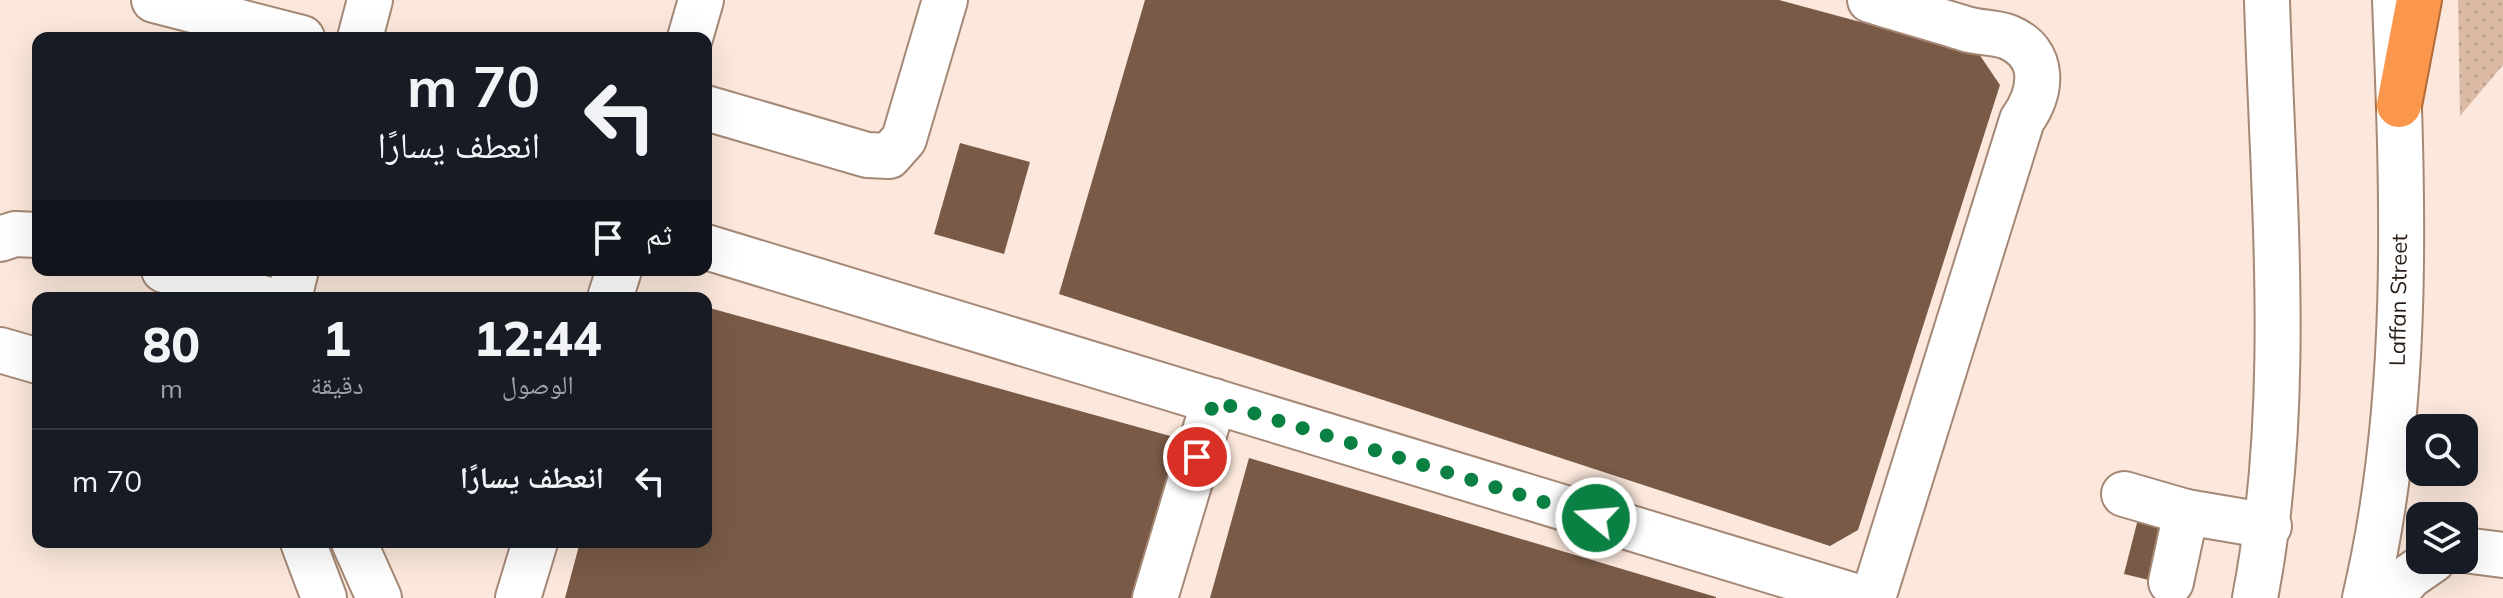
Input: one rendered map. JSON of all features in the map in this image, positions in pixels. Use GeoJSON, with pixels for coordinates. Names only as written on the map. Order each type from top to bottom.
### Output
{"type":"FeatureCollection","features":[{"type":"Feature","properties":{"kind":"highway"},"geometry":{"type":"LineString","coordinates":[[2399,105],[2419,0]]}},
{"type":"Feature","properties":{"kind":"street"},"geometry":{"type":"LineString","coordinates":[[154,0],[252,32]]}},
{"type":"Feature","properties":{"kind":"street"},"geometry":{"type":"LineString","coordinates":[[362,32],[370,0]]}},
{"type":"Feature","properties":{"kind":"street"},"geometry":{"type":"LineString","coordinates":[[692,32],[701,0]]}},
{"type":"Feature","properties":{"kind":"street"},"geometry":{"type":"LineString","coordinates":[[712,110],[878,158],[889,156],[904,139],[945,0]]}},
{"type":"Feature","properties":{"kind":"street"},"geometry":{"type":"LineString","coordinates":[[1870,0],[1978,33],[2015,63],[2022,82],[2022,120],[1873,598]]}},
{"type":"Feature","properties":{"kind":"street"},"geometry":{"type":"LineString","coordinates":[[2255,598],[2269,526],[2279,341],[2267,0]]}},
{"type":"Feature","properties":{"kind":"street","name":"Laffan Street"},"geometry":{"type":"LineString","coordinates":[[2365,598],[2383,523],[2394,429],[2400,294],[2395,0]]}},
{"type":"Feature","properties":{"kind":"street"},"geometry":{"type":"LineString","coordinates":[[0,239],[15,234],[32,235]]}},
{"type":"Feature","properties":{"kind":"street"},"geometry":{"type":"LineString","coordinates":[[712,249],[1861,598]]}},
{"type":"Feature","properties":{"kind":"street"},"geometry":{"type":"LineString","coordinates":[[192,276],[243,292]]}},
{"type":"Feature","properties":{"kind":"street"},"geometry":{"type":"LineString","coordinates":[[0,350],[32,359]]}},
{"type":"Feature","properties":{"kind":"street"},"geometry":{"type":"LineString","coordinates":[[1155,598],[1214,401]]}},
{"type":"Feature","properties":{"kind":"street"},"geometry":{"type":"LineString","coordinates":[[2124,494],[2186,512],[2269,526]]}},
{"type":"Feature","properties":{"kind":"street"},"geometry":{"type":"LineString","coordinates":[[2171,582],[2186,512]]}},
{"type":"Feature","properties":{"kind":"street"},"geometry":{"type":"LineString","coordinates":[[305,548],[324,598]]}},
{"type":"Feature","properties":{"kind":"street"},"geometry":{"type":"LineString","coordinates":[[357,548],[379,598]]}},
{"type":"Feature","properties":{"kind":"street"},"geometry":{"type":"LineString","coordinates":[[518,598],[533,548]]}},
{"type":"Feature","properties":{"kind":"street"},"geometry":{"type":"LineString","coordinates":[[2478,552],[2503,555]]}},
{"type":"Feature","properties":{"kind":"street"},"geometry":{"type":"LineString","coordinates":[[2390,598],[2413,574]]}},
{"type":"Feature","properties":{"kind":"shaded area"},"geometry":{"type":"Polygon","coordinates":[[[2458,0],[2503,0],[2503,65],[2460,116],[2458,0]]]}},
{"type":"Feature","properties":{"kind":"building"},"geometry":{"type":"Polygon","coordinates":[[[1145,0],[1779,0],[1979,54],[2000,85],[1858,530],[1830,546],[1059,294],[1145,0]]]}},
{"type":"Feature","properties":{"kind":"building"},"geometry":{"type":"Polygon","coordinates":[[[960,143],[1030,162],[1004,254],[934,234],[960,143]]]}},
{"type":"Feature","properties":{"kind":"building"},"geometry":{"type":"Polygon","coordinates":[[[712,309],[1181,439],[1132,598],[565,598],[578,548],[712,548],[712,309]]]}},
{"type":"Feature","properties":{"kind":"building"},"geometry":{"type":"Polygon","coordinates":[[[1249,458],[1716,597],[1716,598],[1210,598],[1249,458]]]}},
{"type":"Feature","properties":{"kind":"building"},"geometry":{"type":"Polygon","coordinates":[[[2138,519],[2171,527],[2157,582],[2124,574],[2138,519]]]}},
{"type":"Feature","properties":{"kind":"route"},"geometry":{"type":"LineString","coordinates":[[1197,457],[1214,401],[1596,518]]}}]}
